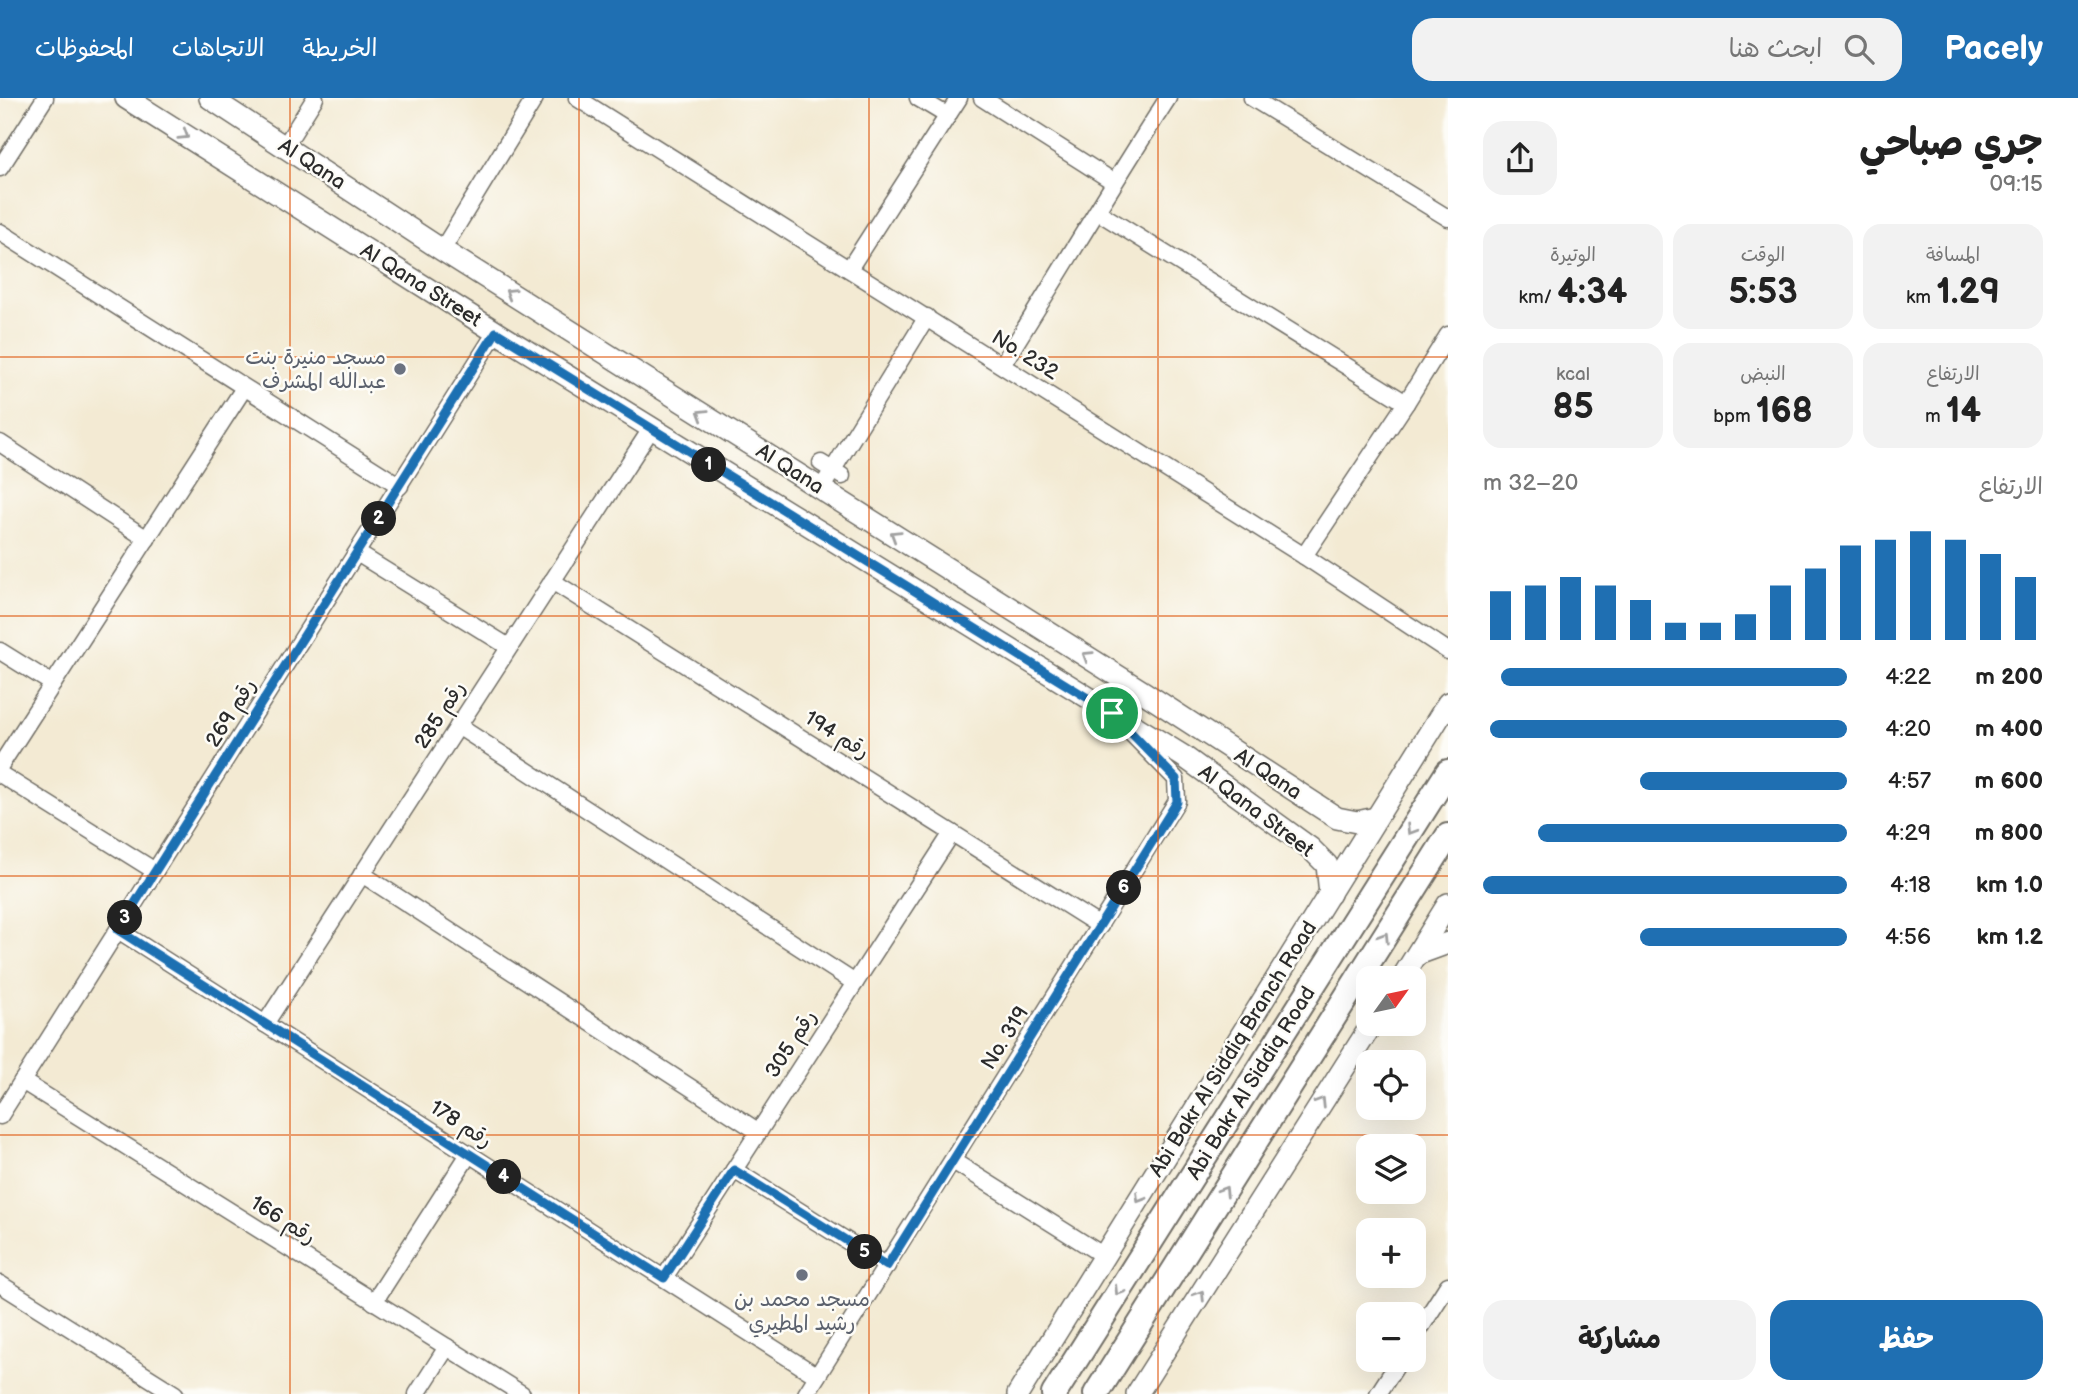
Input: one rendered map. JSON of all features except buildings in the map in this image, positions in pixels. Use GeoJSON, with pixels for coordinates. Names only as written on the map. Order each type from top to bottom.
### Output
{"type":"FeatureCollection","features":[{"type":"Feature","properties":{"kind":"main road","name":"Abi Bakr Al Siddiq Road"},"geometry":{"type":"LineString","coordinates":[[1054,1394],[1448,772]]}},
{"type":"Feature","properties":{"kind":"main road","name":"Abi Bakr Al Siddiq Road"},"geometry":{"type":"LineString","coordinates":[[1096,1394],[1448,836]]}},
{"type":"Feature","properties":{"kind":"street"},"geometry":{"type":"LineString","coordinates":[[0,168],[45,98]]}},
{"type":"Feature","properties":{"kind":"street","name":"Al Qana Street"},"geometry":{"type":"LineString","coordinates":[[126,98],[651,429],[1183,757],[1310,848],[1327,865],[1330,894]]}},
{"type":"Feature","properties":{"kind":"street","name":"Al Qana"},"geometry":{"type":"LineString","coordinates":[[209,98],[442,250],[1143,692],[1336,818],[1357,822],[1376,818]]}},
{"type":"Feature","properties":{"kind":"street"},"geometry":{"type":"LineString","coordinates":[[285,146],[314,98]]}},
{"type":"Feature","properties":{"kind":"street"},"geometry":{"type":"LineString","coordinates":[[442,250],[535,98]]}},
{"type":"Feature","properties":{"kind":"street","name":"No. 232"},"geometry":{"type":"LineString","coordinates":[[577,98],[1304,556],[1448,651]]}},
{"type":"Feature","properties":{"kind":"street"},"geometry":{"type":"LineString","coordinates":[[918,98],[948,116]]}},
{"type":"Feature","properties":{"kind":"street"},"geometry":{"type":"LineString","coordinates":[[849,270],[959,98]]}},
{"type":"Feature","properties":{"kind":"street"},"geometry":{"type":"LineString","coordinates":[[982,98],[1114,182]]}},
{"type":"Feature","properties":{"kind":"street"},"geometry":{"type":"LineString","coordinates":[[1002,365],[1168,98]]}},
{"type":"Feature","properties":{"kind":"street"},"geometry":{"type":"LineString","coordinates":[[1252,98],[1448,218]]}},
{"type":"Feature","properties":{"kind":"street"},"geometry":{"type":"LineString","coordinates":[[1098,212],[1406,403]]}},
{"type":"Feature","properties":{"kind":"street"},"geometry":{"type":"LineString","coordinates":[[0,232],[400,486]]}},
{"type":"Feature","properties":{"kind":"street"},"geometry":{"type":"LineString","coordinates":[[821,489],[927,317]]}},
{"type":"Feature","properties":{"kind":"street","name":"رقم 269"},"geometry":{"type":"LineString","coordinates":[[0,1116],[496,332]]}},
{"type":"Feature","properties":{"kind":"street"},"geometry":{"type":"LineString","coordinates":[[1304,556],[1448,335]]}},
{"type":"Feature","properties":{"kind":"street"},"geometry":{"type":"LineString","coordinates":[[0,766],[244,388]]}},
{"type":"Feature","properties":{"kind":"street","name":"رقم 285"},"geometry":{"type":"LineString","coordinates":[[265,1024],[651,429]]}},
{"type":"Feature","properties":{"kind":"street"},"geometry":{"type":"LineString","coordinates":[[0,443],[147,539]]}},
{"type":"Feature","properties":{"kind":"street"},"geometry":{"type":"LineString","coordinates":[[358,553],[509,647]]}},
{"type":"Feature","properties":{"kind":"street","name":"رقم 194"},"geometry":{"type":"LineString","coordinates":[[552,581],[1100,926]]}},
{"type":"Feature","properties":{"kind":"street"},"geometry":{"type":"LineString","coordinates":[[0,652],[53,684]]}},
{"type":"Feature","properties":{"kind":"street"},"geometry":{"type":"LineString","coordinates":[[1143,692],[1221,744],[1229,756],[1228,768],[1213,775],[1183,757]]}},
{"type":"Feature","properties":{"kind":"street","name":"Abi Bakr Al Siddiq Branch Road"},"geometry":{"type":"LineString","coordinates":[[1018,1394],[1448,703]]}},
{"type":"Feature","properties":{"kind":"street","name":"No. 319"},"geometry":{"type":"LineString","coordinates":[[806,1394],[1177,802],[1176,779],[1112,713]]}},
{"type":"Feature","properties":{"kind":"street"},"geometry":{"type":"LineString","coordinates":[[1407,771],[1448,715]]}},
{"type":"Feature","properties":{"kind":"street"},"geometry":{"type":"LineString","coordinates":[[458,726],[855,983]]}},
{"type":"Feature","properties":{"kind":"street"},"geometry":{"type":"LineString","coordinates":[[0,774],[155,871]]}},
{"type":"Feature","properties":{"kind":"street","name":"رقم 305"},"geometry":{"type":"LineString","coordinates":[[664,1278],[952,833]]}},
{"type":"Feature","properties":{"kind":"street"},"geometry":{"type":"LineString","coordinates":[[362,874],[759,1132]]}},
{"type":"Feature","properties":{"kind":"street"},"geometry":{"type":"LineString","coordinates":[[1410,966],[1448,904]]}},
{"type":"Feature","properties":{"kind":"street","name":"رقم 178"},"geometry":{"type":"LineString","coordinates":[[118,930],[817,1376]]}},
{"type":"Feature","properties":{"kind":"street"},"geometry":{"type":"LineString","coordinates":[[1418,954],[1448,943]]}},
{"type":"Feature","properties":{"kind":"street"},"geometry":{"type":"LineString","coordinates":[[1137,1394],[1364,1036]]}},
{"type":"Feature","properties":{"kind":"street","name":"رقم 166"},"geometry":{"type":"LineString","coordinates":[[22,1081],[522,1394]]}},
{"type":"Feature","properties":{"kind":"street"},"geometry":{"type":"LineString","coordinates":[[374,1302],[469,1154]]}},
{"type":"Feature","properties":{"kind":"street"},"geometry":{"type":"LineString","coordinates":[[953,1161],[1104,1256]]}},
{"type":"Feature","properties":{"kind":"street"},"geometry":{"type":"LineString","coordinates":[[734,1170],[887,1266]]}},
{"type":"Feature","properties":{"kind":"street"},"geometry":{"type":"LineString","coordinates":[[1426,1319],[1448,1285]]}},
{"type":"Feature","properties":{"kind":"street"},"geometry":{"type":"LineString","coordinates":[[1,1287],[175,1394]]}},
{"type":"Feature","properties":{"kind":"street"},"geometry":{"type":"LineString","coordinates":[[417,1394],[447,1347]]}},
{"type":"Feature","properties":{"kind":"street"},"geometry":{"type":"LineString","coordinates":[[1378,1394],[1392,1372]]}},
{"type":"Feature","properties":{"kind":"place","name":"مسجد منيرة بنت عبدالله المشرف"},"geometry":{"type":"Point","coordinates":[400,369]}},
{"type":"Feature","properties":{"kind":"place","name":"مسجد محمد بن رشيد المطيري"},"geometry":{"type":"Point","coordinates":[802,1275]}},
{"type":"Feature","properties":{"kind":"route"},"geometry":{"type":"LineString","coordinates":[[496,332],[1112,713],[1176,779],[1177,802],[887,1266],[734,1170],[664,1278],[118,930],[496,332]]}}]}
